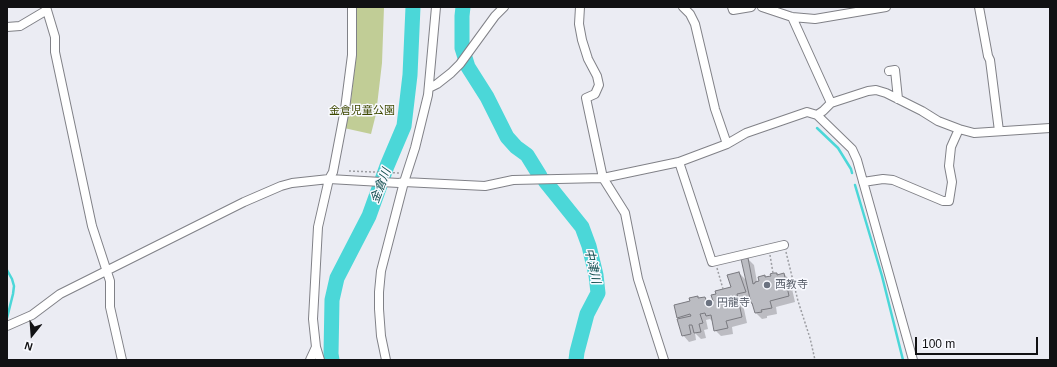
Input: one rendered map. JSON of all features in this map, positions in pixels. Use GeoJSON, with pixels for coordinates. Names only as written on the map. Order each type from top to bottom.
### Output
{"type":"FeatureCollection","features":[{"type":"Feature","properties":{"kind":"street"},"geometry":{"type":"LineString","coordinates":[[320,360],[316,347],[313,319],[318,227],[332,172],[345,109],[352,55],[352,7]]}},
{"type":"Feature","properties":{"kind":"street"},"geometry":{"type":"LineString","coordinates":[[386,360],[381,336],[379,309],[381,271],[400,182],[415,148],[428,95],[436,7]]}},
{"type":"Feature","properties":{"kind":"street"},"geometry":{"type":"LineString","coordinates":[[429,88],[437,84],[460,64],[495,16],[504,7]]}},
{"type":"Feature","properties":{"kind":"street"},"geometry":{"type":"LineString","coordinates":[[580,7],[579,24],[582,40],[588,59],[597,76],[598,85],[596,94],[586,98],[604,178],[625,213],[638,279],[664,360]]}},
{"type":"Feature","properties":{"kind":"street"},"geometry":{"type":"LineString","coordinates":[[684,7],[690,14],[695,24],[715,109],[727,144]]}},
{"type":"Feature","properties":{"kind":"street"},"geometry":{"type":"LineString","coordinates":[[732,7],[733,10],[751,7]]}},
{"type":"Feature","properties":{"kind":"street"},"geometry":{"type":"LineString","coordinates":[[762,7],[792,17],[815,19],[886,7]]}},
{"type":"Feature","properties":{"kind":"street"},"geometry":{"type":"LineString","coordinates":[[979,7],[990,60],[999,131]]}},
{"type":"Feature","properties":{"kind":"street"},"geometry":{"type":"LineString","coordinates":[[7,27],[20,26],[46,9],[55,37],[54,52],[92,226],[110,281],[110,306],[122,360]]}},
{"type":"Feature","properties":{"kind":"street"},"geometry":{"type":"LineString","coordinates":[[792,17],[831,104]]}},
{"type":"Feature","properties":{"kind":"street"},"geometry":{"type":"LineString","coordinates":[[889,71],[895,70],[898,99]]}},
{"type":"Feature","properties":{"kind":"street"},"geometry":{"type":"LineString","coordinates":[[817,115],[831,104],[868,91],[876,90],[886,93],[922,111],[938,121],[974,133],[1050,128]]}},
{"type":"Feature","properties":{"kind":"street"},"geometry":{"type":"LineString","coordinates":[[7,326],[32,315],[60,294],[244,202],[281,186],[292,183],[329,179],[485,186],[513,180],[604,178],[678,162],[727,144],[746,133],[807,112],[817,115],[852,149],[857,160],[913,360]]}},
{"type":"Feature","properties":{"kind":"street"},"geometry":{"type":"LineString","coordinates":[[863,182],[883,179],[893,180],[943,201],[949,201],[952,182],[949,166],[952,147],[959,129]]}},
{"type":"Feature","properties":{"kind":"street"},"geometry":{"type":"LineString","coordinates":[[678,162],[712,262],[784,245]]}},
{"type":"Feature","properties":{"kind":"street"},"geometry":{"type":"LineString","coordinates":[[310,360],[316,347]]}},
{"type":"Feature","properties":{"kind":"path"},"geometry":{"type":"LineString","coordinates":[[349,171],[399,173]]}},
{"type":"Feature","properties":{"kind":"path"},"geometry":{"type":"LineString","coordinates":[[784,245],[815,360]]}},
{"type":"Feature","properties":{"kind":"path"},"geometry":{"type":"LineString","coordinates":[[768,249],[773,273]]}},
{"type":"Feature","properties":{"kind":"path"},"geometry":{"type":"LineString","coordinates":[[715,261],[723,289]]}},
{"type":"Feature","properties":{"kind":"green space","name":"金倉児童公園"},"geometry":{"type":"Polygon","coordinates":[[[356,7],[384,7],[382,63],[376,114],[371,134],[344,128],[351,100],[355,66],[356,7]]]}},
{"type":"Feature","properties":{"kind":"building","name":"西教寺"},"geometry":{"type":"Polygon","coordinates":[[[748,258],[753,284],[759,281],[758,277],[765,275],[765,277],[771,276],[770,274],[773,273],[777,273],[777,275],[784,273],[789,296],[770,301],[772,308],[755,313],[751,303],[741,259],[748,258]]]}},
{"type":"Feature","properties":{"kind":"building","name":"円龍寺"},"geometry":{"type":"Polygon","coordinates":[[[739,272],[746,292],[737,294],[742,317],[726,321],[728,328],[714,331],[711,315],[706,316],[705,313],[700,314],[703,323],[699,324],[701,332],[694,333],[692,325],[689,325],[691,334],[682,336],[677,319],[691,316],[690,314],[677,318],[674,305],[690,301],[689,298],[698,296],[698,298],[705,297],[707,302],[713,301],[711,295],[716,294],[715,291],[731,287],[727,275],[739,272]]]}},
{"type":"Feature","properties":{"kind":"waterway","name":"金倉川"},"geometry":{"type":"LineString","coordinates":[[332,360],[332,300],[337,278],[369,216],[387,166],[404,126],[410,75],[413,7]]}},
{"type":"Feature","properties":{"kind":"waterway","name":"中津川"},"geometry":{"type":"LineString","coordinates":[[463,7],[462,48],[468,67],[487,97],[507,137],[516,147],[527,155],[540,176]]}},
{"type":"Feature","properties":{"kind":"waterway"},"geometry":{"type":"LineString","coordinates":[[817,128],[838,148],[852,173]]}},
{"type":"Feature","properties":{"kind":"waterway","name":"中津川"},"geometry":{"type":"LineString","coordinates":[[545,181],[582,227],[589,246],[596,275],[598,293],[587,314],[576,360]]}},
{"type":"Feature","properties":{"kind":"waterway"},"geometry":{"type":"LineString","coordinates":[[855,185],[882,276],[903,360]]}},
{"type":"Feature","properties":{"kind":"waterway"},"geometry":{"type":"LineString","coordinates":[[7,270],[14,286],[7,318]]}},
{"type":"Feature","properties":{"kind":"place","name":"西教寺"},"geometry":{"type":"Point","coordinates":[767,285]}},
{"type":"Feature","properties":{"kind":"place","name":"円龍寺"},"geometry":{"type":"Point","coordinates":[709,303]}}]}
